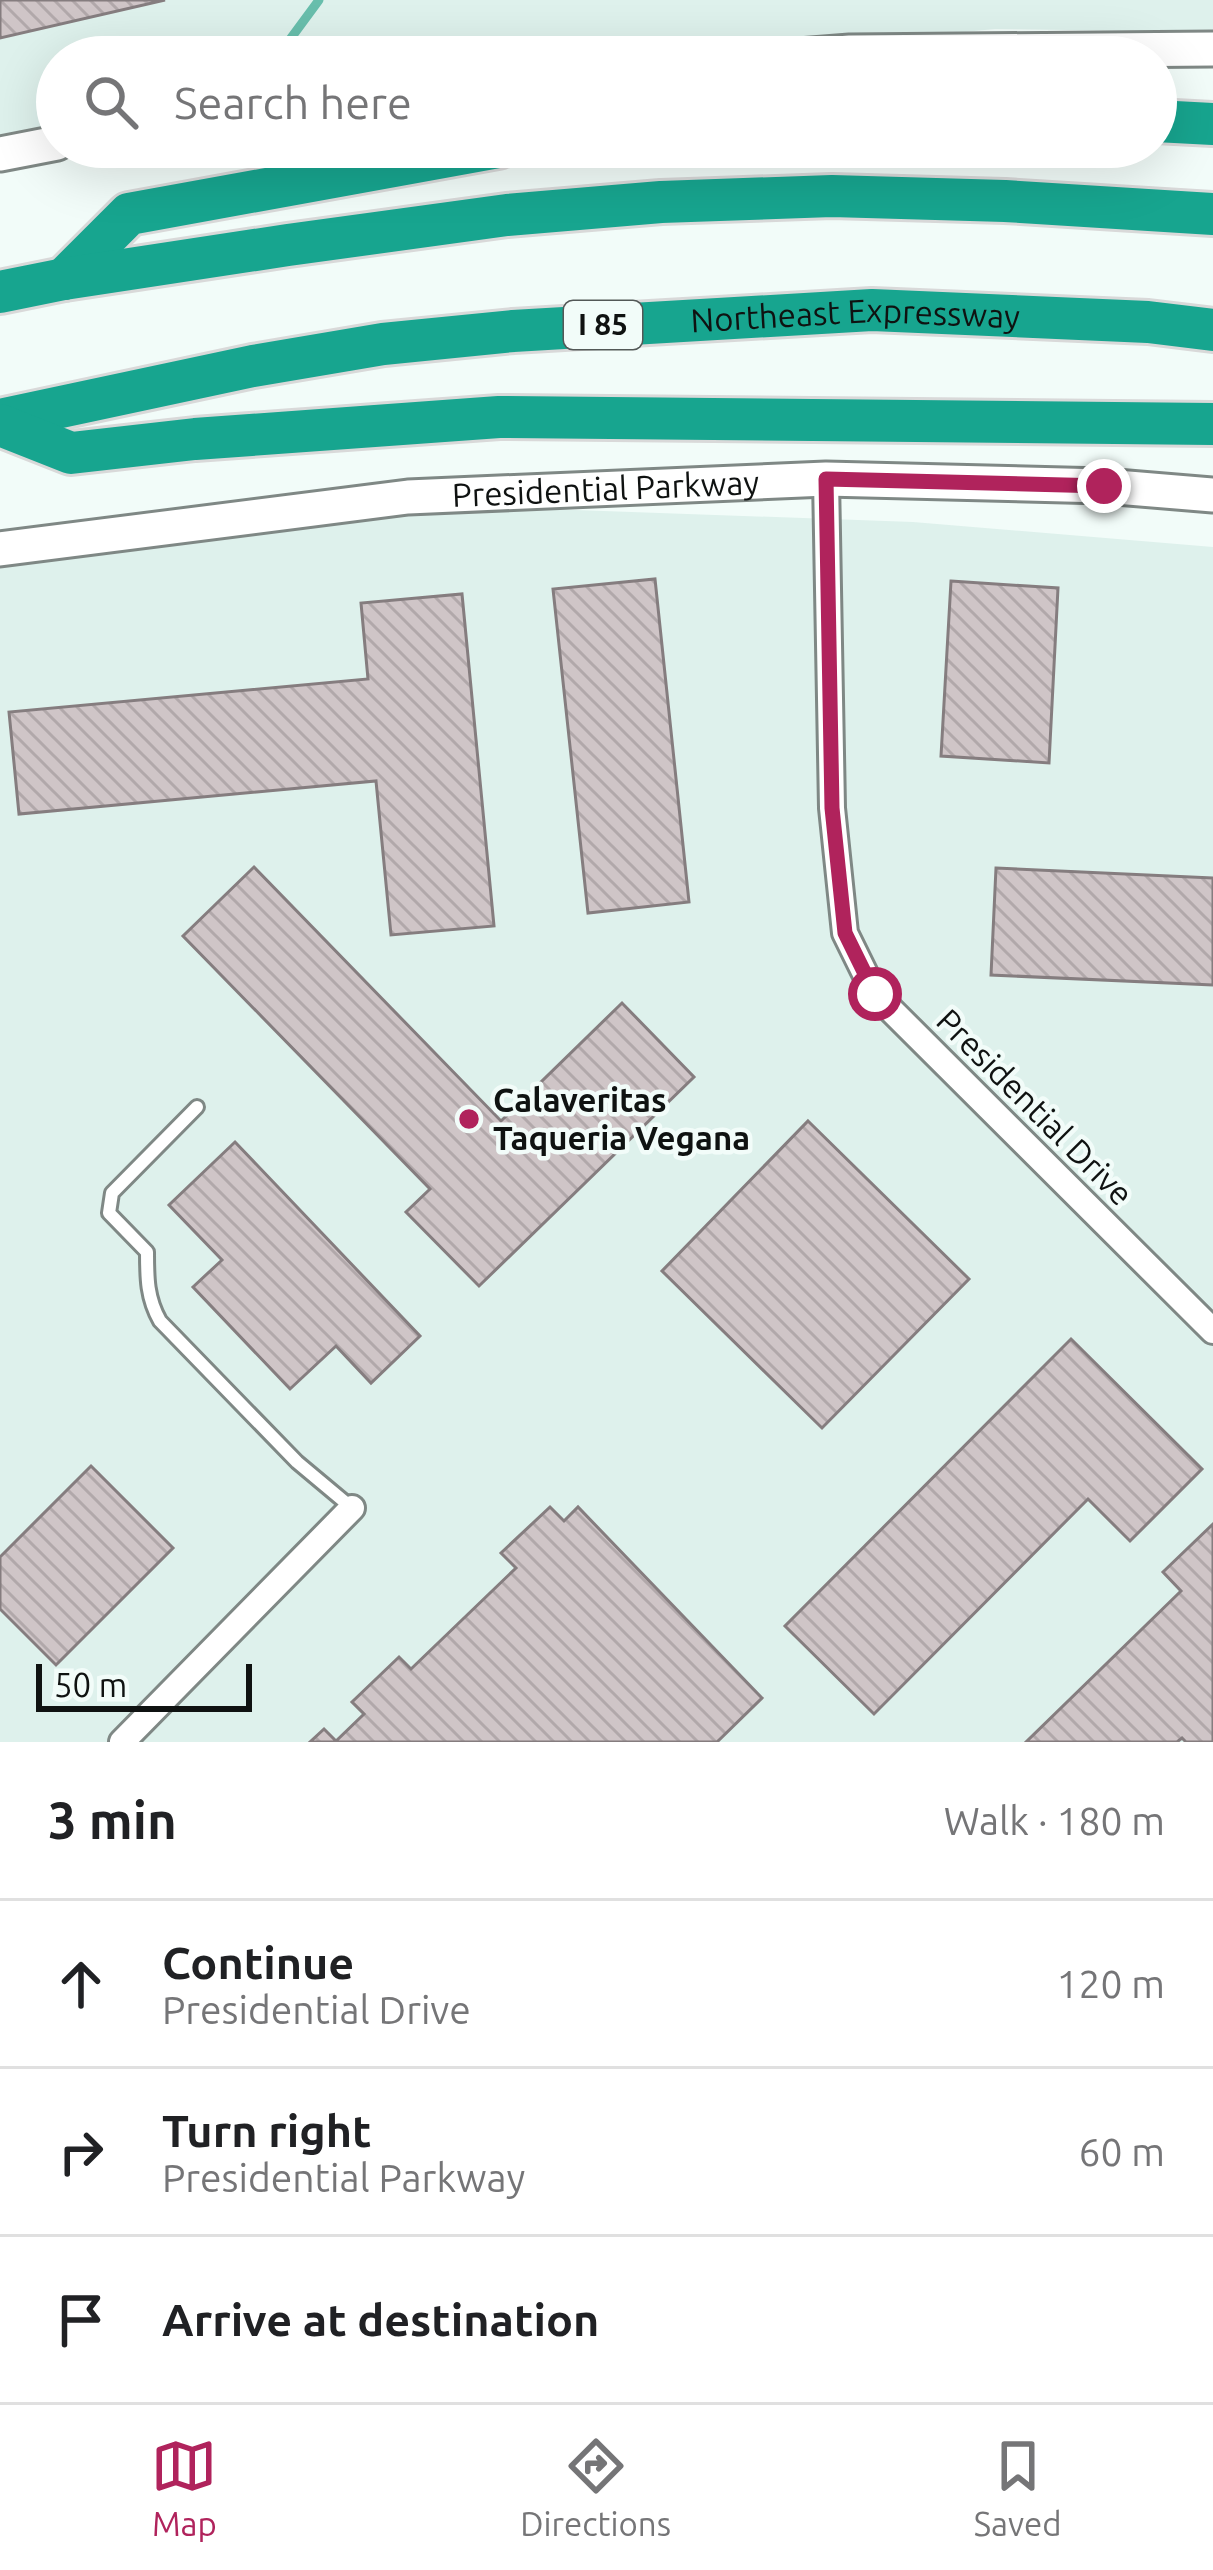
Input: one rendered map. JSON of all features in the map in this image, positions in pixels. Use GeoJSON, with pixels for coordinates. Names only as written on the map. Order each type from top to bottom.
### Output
{"type":"FeatureCollection","features":[{"type":"Feature","properties":{"kind":"highway"},"geometry":{"type":"LineString","coordinates":[[1177,122],[1213,124]]}},
{"type":"Feature","properties":{"kind":"highway"},"geometry":{"type":"LineString","coordinates":[[64,279],[129,214],[382,168]]}},
{"type":"Feature","properties":{"kind":"highway"},"geometry":{"type":"LineString","coordinates":[[0,292],[507,215],[662,202],[832,196],[1213,214]]}},
{"type":"Feature","properties":{"kind":"highway","name":"Northeast Expressway"},"geometry":{"type":"LineString","coordinates":[[0,423],[253,366],[383,344],[513,331],[872,310],[1148,322],[1213,330]]}},
{"type":"Feature","properties":{"kind":"highway"},"geometry":{"type":"LineString","coordinates":[[0,423],[71,453],[499,417],[1213,424]]}},
{"type":"Feature","properties":{"kind":"street"},"geometry":{"type":"LineString","coordinates":[[1177,49],[1213,49]]}},
{"type":"Feature","properties":{"kind":"street"},"geometry":{"type":"LineString","coordinates":[[0,154],[36,147]]}},
{"type":"Feature","properties":{"kind":"street","name":"Presidential Parkway"},"geometry":{"type":"LineString","coordinates":[[0,549],[408,497],[826,479],[1104,486],[1213,495]]}},
{"type":"Feature","properties":{"kind":"street","name":"Presidential Drive"},"geometry":{"type":"LineString","coordinates":[[826,479],[832,808],[845,933],[875,994],[1213,1331]]}},
{"type":"Feature","properties":{"kind":"street"},"geometry":{"type":"LineString","coordinates":[[122,1742],[352,1508]]}},
{"type":"Feature","properties":{"kind":"lane"},"geometry":{"type":"LineString","coordinates":[[197,1107],[112,1193],[109,1213],[147,1252],[151,1306],[160,1322],[297,1462],[352,1508]]}},
{"type":"Feature","properties":{"kind":"shaded area"},"geometry":{"type":"Polygon","coordinates":[[[0,0],[1213,0],[1213,32],[995,29],[922,36],[36,36],[36,140],[0,146],[0,0]]]}},
{"type":"Feature","properties":{"kind":"shaded area"},"geometry":{"type":"Polygon","coordinates":[[[295,500],[913,522],[1213,547],[1213,1742],[0,1742],[0,550],[295,500]]]}},
{"type":"Feature","properties":{"kind":"building"},"geometry":{"type":"Polygon","coordinates":[[[0,0],[165,0],[0,38],[0,0]]]}},
{"type":"Feature","properties":{"kind":"building"},"geometry":{"type":"Polygon","coordinates":[[[655,579],[689,902],[588,913],[553,589],[655,579]]]}},
{"type":"Feature","properties":{"kind":"building"},"geometry":{"type":"Polygon","coordinates":[[[951,581],[1058,588],[1049,763],[941,756],[951,581]]]}},
{"type":"Feature","properties":{"kind":"building"},"geometry":{"type":"Polygon","coordinates":[[[462,594],[494,926],[391,935],[376,781],[19,814],[9,712],[368,679],[361,603],[462,594]]]}},
{"type":"Feature","properties":{"kind":"building"},"geometry":{"type":"Polygon","coordinates":[[[254,867],[501,1121],[622,1003],[694,1077],[479,1286],[406,1212],[430,1189],[183,936],[254,867]]]}},
{"type":"Feature","properties":{"kind":"building"},"geometry":{"type":"Polygon","coordinates":[[[996,868],[1213,878],[1213,985],[991,975],[996,868]]]}},
{"type":"Feature","properties":{"kind":"building"},"geometry":{"type":"Polygon","coordinates":[[[808,1121],[969,1279],[822,1428],[662,1271],[808,1121]]]}},
{"type":"Feature","properties":{"kind":"building"},"geometry":{"type":"Polygon","coordinates":[[[235,1142],[420,1336],[371,1383],[336,1346],[290,1389],[193,1287],[222,1260],[169,1205],[235,1142]]]}},
{"type":"Feature","properties":{"kind":"building"},"geometry":{"type":"Polygon","coordinates":[[[1071,1339],[1202,1469],[1130,1541],[1088,1499],[874,1714],[785,1626],[1071,1339]]]}},
{"type":"Feature","properties":{"kind":"building"},"geometry":{"type":"Polygon","coordinates":[[[91,1466],[173,1548],[56,1665],[0,1609],[0,1557],[91,1466]]]}},
{"type":"Feature","properties":{"kind":"building"},"geometry":{"type":"Polygon","coordinates":[[[550,1507],[564,1521],[578,1507],[762,1698],[717,1742],[310,1742],[324,1729],[336,1741],[364,1714],[352,1702],[399,1657],[411,1669],[516,1568],[501,1553],[550,1507]]]}},
{"type":"Feature","properties":{"kind":"building"},"geometry":{"type":"Polygon","coordinates":[[[1213,1524],[1213,1742],[1182,1738],[1177,1742],[1026,1742],[1181,1591],[1163,1572],[1213,1524]]]}},
{"type":"Feature","properties":{"kind":"waterway"},"geometry":{"type":"LineString","coordinates":[[292,36],[319,0]]}},
{"type":"Feature","properties":{"kind":"place","name":"Calaveritas Taqueria Vegana"},"geometry":{"type":"Point","coordinates":[469,1119]}},
{"type":"Feature","properties":{"kind":"route"},"geometry":{"type":"LineString","coordinates":[[875,994],[845,933],[832,808],[826,479],[1104,486]]}}]}
